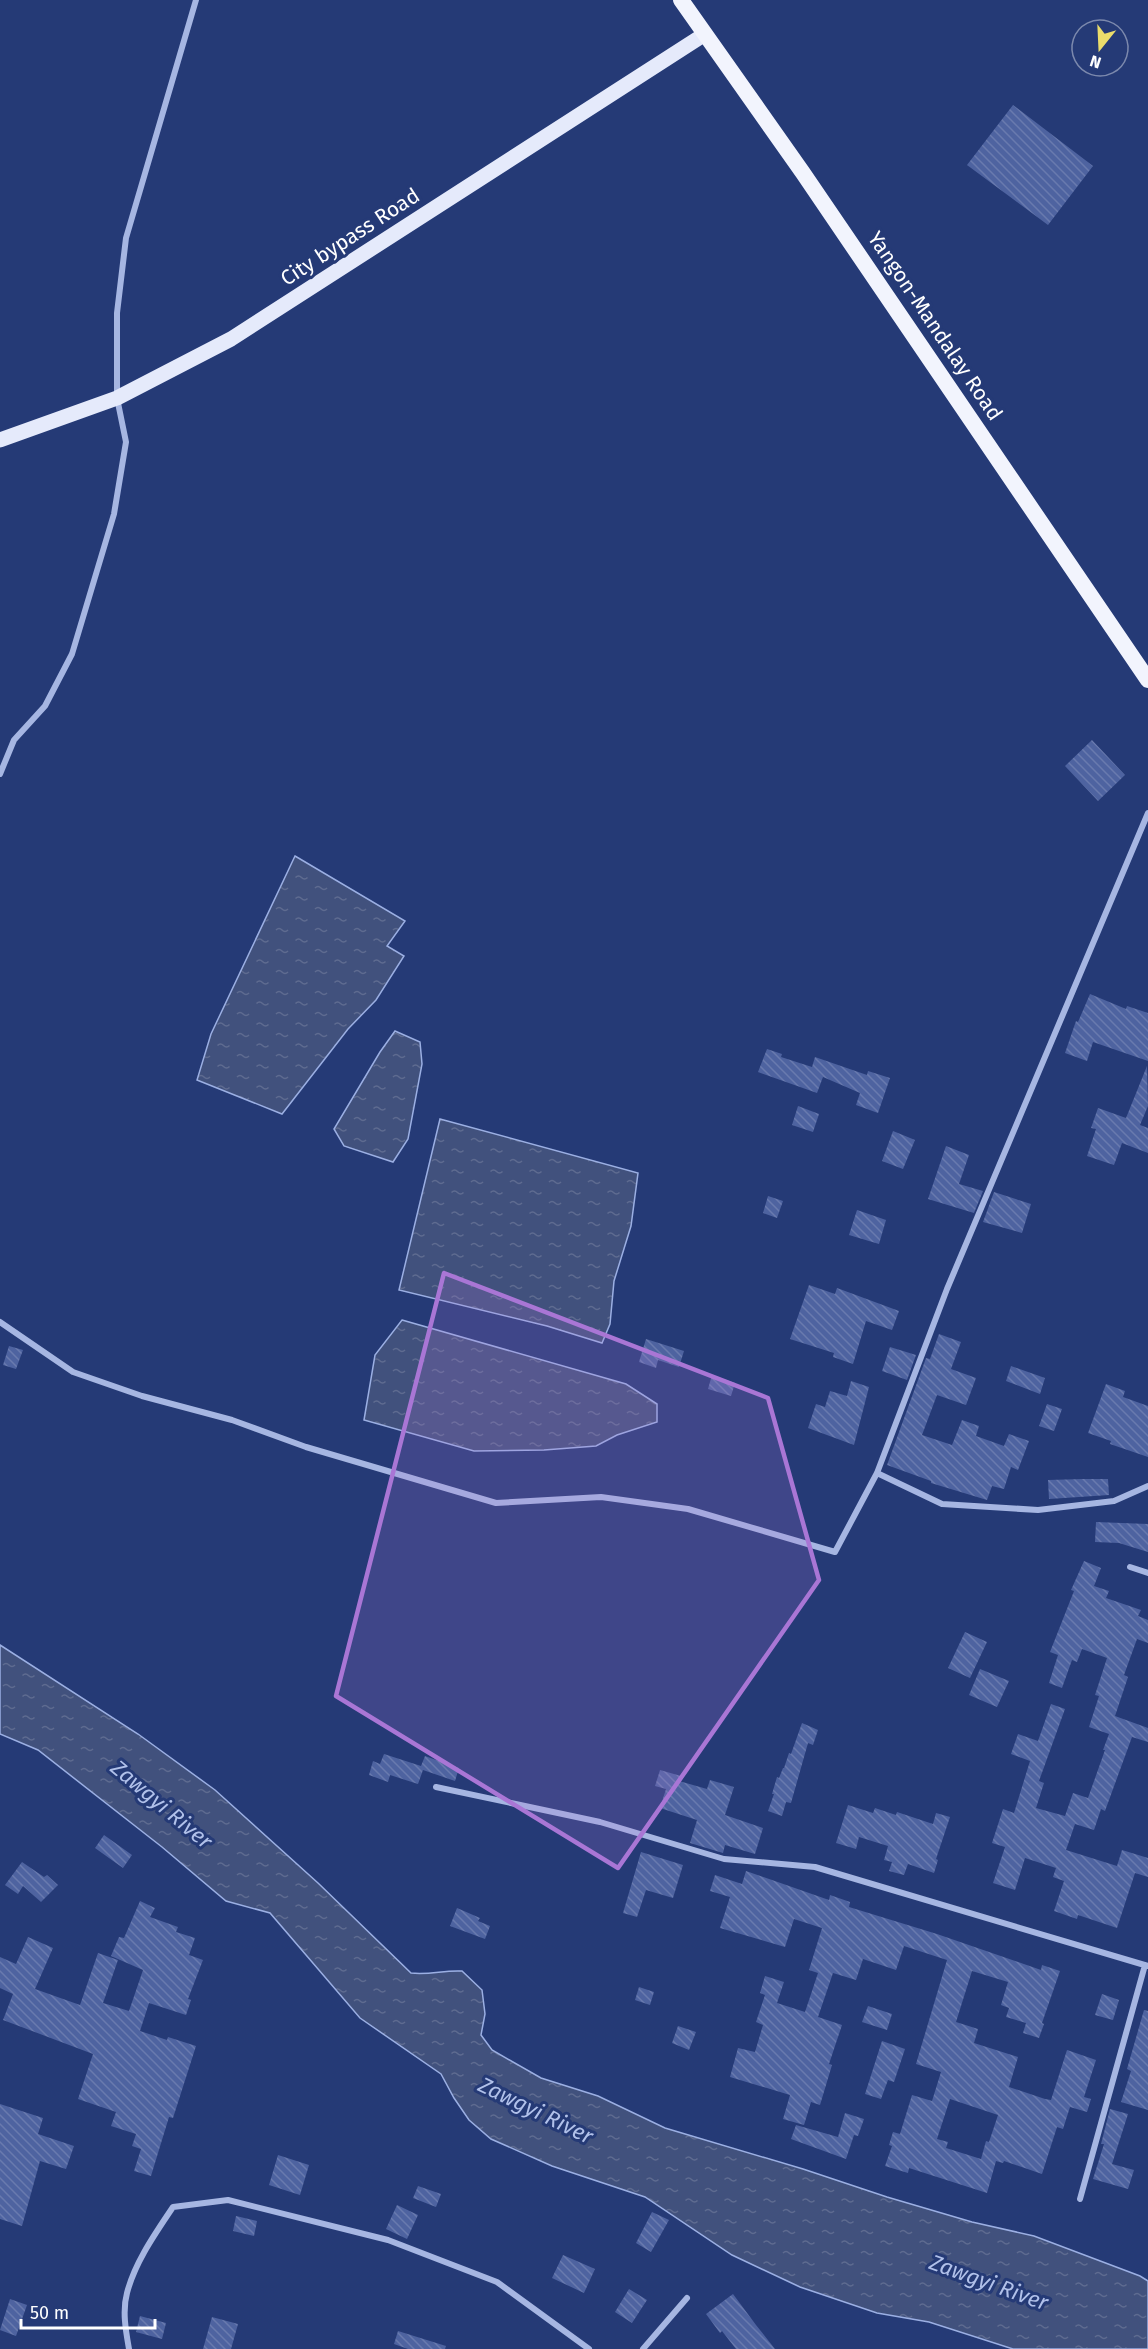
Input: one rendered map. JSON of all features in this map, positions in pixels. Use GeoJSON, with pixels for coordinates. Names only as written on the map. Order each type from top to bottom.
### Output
{"type":"FeatureCollection","features":[{"type":"Feature","properties":{"kind":"highway","name":"Yangon-Mandalay Road"},"geometry":{"type":"LineString","coordinates":[[681,0],[830,212],[1148,680]]}},
{"type":"Feature","properties":{"kind":"main road","name":"City bypass Road"},"geometry":{"type":"LineString","coordinates":[[0,440],[117,398],[231,339],[705,34]]}},
{"type":"Feature","properties":{"kind":"street"},"geometry":{"type":"LineString","coordinates":[[0,774],[14,740],[45,705],[72,654],[114,514],[126,442],[117,398],[117,313],[126,238],[196,0]]}},
{"type":"Feature","properties":{"kind":"street"},"geometry":{"type":"LineString","coordinates":[[0,1322],[73,1372],[142,1396],[232,1420],[306,1447],[496,1503],[601,1497],[688,1509],[835,1552],[877,1473],[947,1289],[1148,813]]}},
{"type":"Feature","properties":{"kind":"street"},"geometry":{"type":"LineString","coordinates":[[877,1473],[942,1504],[1038,1510],[1114,1501],[1148,1486]]}},
{"type":"Feature","properties":{"kind":"street"},"geometry":{"type":"LineString","coordinates":[[1130,1567],[1148,1573]]}},
{"type":"Feature","properties":{"kind":"street"},"geometry":{"type":"LineString","coordinates":[[436,1787],[600,1821],[724,1859],[815,1867],[1147,1965],[1080,2199]]}},
{"type":"Feature","properties":{"kind":"street"},"geometry":{"type":"LineString","coordinates":[[129,2349],[125,2329],[127,2294],[148,2244],[173,2207],[228,2200],[387,2240],[497,2282],[589,2349]]}},
{"type":"Feature","properties":{"kind":"street"},"geometry":{"type":"LineString","coordinates":[[644,2349],[687,2298]]}},
{"type":"Feature","properties":{"kind":"highlighted area"},"geometry":{"type":"Polygon","coordinates":[[[444,1273],[768,1398],[819,1580],[618,1868],[336,1696],[444,1273]]]}},
{"type":"Feature","properties":{"kind":"water"},"geometry":{"type":"Polygon","coordinates":[[[295,856],[405,921],[387,946],[404,956],[376,1000],[348,1029],[282,1114],[197,1080],[211,1034],[295,856]]]}},
{"type":"Feature","properties":{"kind":"water"},"geometry":{"type":"Polygon","coordinates":[[[395,1031],[420,1042],[422,1064],[408,1139],[393,1162],[344,1146],[334,1129],[395,1031]]]}},
{"type":"Feature","properties":{"kind":"water"},"geometry":{"type":"Polygon","coordinates":[[[440,1119],[638,1173],[631,1226],[614,1281],[610,1324],[602,1343],[547,1326],[399,1290],[440,1119]]]}},
{"type":"Feature","properties":{"kind":"water"},"geometry":{"type":"Polygon","coordinates":[[[402,1320],[626,1384],[657,1404],[657,1422],[617,1435],[596,1446],[544,1450],[474,1451],[364,1420],[375,1355],[402,1320]]]}},
{"type":"Feature","properties":{"kind":"water","name":"Zawgyi River"},"geometry":{"type":"Polygon","coordinates":[[[0,1645],[138,1734],[215,1790],[318,1883],[411,1973],[462,1971],[482,1990],[485,2014],[481,2035],[492,2050],[541,2078],[598,2096],[665,2128],[972,2222],[1034,2236],[1140,2276],[1148,2281],[1148,2349],[1013,2349],[929,2322],[877,2313],[800,2287],[732,2255],[645,2197],[552,2166],[491,2139],[469,2120],[441,2074],[360,2018],[270,1913],[226,1901],[162,1847],[38,1750],[0,1734],[0,1645]]]}},
{"type":"Feature","properties":{"kind":"building"},"geometry":{"type":"Polygon","coordinates":[[[1013,105],[1093,166],[1048,225],[967,165],[1013,105]]]}},
{"type":"Feature","properties":{"kind":"building"},"geometry":{"type":"Polygon","coordinates":[[[1092,740],[1125,775],[1098,801],[1065,766],[1092,740]]]}},
{"type":"Feature","properties":{"kind":"building"},"geometry":{"type":"Polygon","coordinates":[[[1090,994],[1126,1009],[1127,1006],[1148,1013],[1148,1061],[1093,1042],[1087,1061],[1065,1053],[1076,1021],[1078,1022],[1090,994]]]}},
{"type":"Feature","properties":{"kind":"building"},"geometry":{"type":"Polygon","coordinates":[[[767,1049],[782,1054],[781,1057],[812,1067],[815,1057],[867,1075],[868,1071],[890,1078],[878,1113],[856,1105],[860,1093],[823,1077],[817,1093],[758,1072],[767,1049]]]}},
{"type":"Feature","properties":{"kind":"building"},"geometry":{"type":"Polygon","coordinates":[[[1147,1066],[1148,1106],[1140,1125],[1148,1128],[1148,1153],[1122,1143],[1114,1165],[1087,1156],[1096,1129],[1091,1128],[1098,1108],[1126,1118],[1147,1066]]]}},
{"type":"Feature","properties":{"kind":"building"},"geometry":{"type":"Polygon","coordinates":[[[798,1106],[819,1114],[813,1132],[792,1125],[798,1106]]]}},
{"type":"Feature","properties":{"kind":"building"},"geometry":{"type":"Polygon","coordinates":[[[893,1131],[915,1140],[903,1169],[882,1161],[893,1131]]]}},
{"type":"Feature","properties":{"kind":"building"},"geometry":{"type":"Polygon","coordinates":[[[946,1146],[969,1155],[959,1184],[983,1191],[974,1213],[928,1199],[946,1146]]]}},
{"type":"Feature","properties":{"kind":"building"},"geometry":{"type":"Polygon","coordinates":[[[994,1192],[1031,1204],[1022,1233],[983,1222],[994,1192]]]}},
{"type":"Feature","properties":{"kind":"building"},"geometry":{"type":"Polygon","coordinates":[[[768,1196],[783,1201],[777,1218],[763,1213],[768,1196]]]}},
{"type":"Feature","properties":{"kind":"building"},"geometry":{"type":"Polygon","coordinates":[[[857,1210],[886,1220],[879,1244],[849,1235],[857,1210]]]}},
{"type":"Feature","properties":{"kind":"building"},"geometry":{"type":"Polygon","coordinates":[[[809,1285],[835,1294],[837,1288],[899,1311],[892,1330],[866,1321],[853,1364],[833,1357],[834,1353],[790,1339],[809,1285]]]}},
{"type":"Feature","properties":{"kind":"building"},"geometry":{"type":"Polygon","coordinates":[[[939,1334],[961,1342],[951,1369],[976,1378],[966,1405],[937,1395],[922,1435],[952,1445],[962,1420],[979,1426],[976,1436],[1004,1446],[1009,1434],[1029,1441],[1018,1470],[1011,1467],[1004,1489],[992,1486],[987,1500],[931,1483],[931,1481],[887,1465],[926,1358],[930,1359],[939,1334]]]}},
{"type":"Feature","properties":{"kind":"building"},"geometry":{"type":"Polygon","coordinates":[[[646,1339],[684,1351],[679,1367],[658,1360],[656,1368],[639,1362],[646,1339]]]}},
{"type":"Feature","properties":{"kind":"building"},"geometry":{"type":"Polygon","coordinates":[[[9,1346],[23,1350],[16,1369],[3,1365],[9,1346]]]}},
{"type":"Feature","properties":{"kind":"building"},"geometry":{"type":"Polygon","coordinates":[[[890,1347],[916,1355],[907,1380],[882,1371],[890,1347]]]}},
{"type":"Feature","properties":{"kind":"building"},"geometry":{"type":"Polygon","coordinates":[[[1011,1366],[1045,1378],[1040,1394],[1006,1381],[1011,1366]]]}},
{"type":"Feature","properties":{"kind":"building"},"geometry":{"type":"Polygon","coordinates":[[[712,1375],[735,1383],[731,1396],[708,1389],[712,1375]]]}},
{"type":"Feature","properties":{"kind":"building"},"geometry":{"type":"Polygon","coordinates":[[[851,1381],[869,1387],[854,1445],[808,1428],[816,1404],[825,1407],[830,1391],[847,1396],[851,1381]]]}},
{"type":"Feature","properties":{"kind":"building"},"geometry":{"type":"Polygon","coordinates":[[[1106,1384],[1125,1391],[1123,1397],[1148,1406],[1148,1457],[1110,1444],[1111,1441],[1088,1433],[1106,1384]]]}},
{"type":"Feature","properties":{"kind":"building"},"geometry":{"type":"Polygon","coordinates":[[[1047,1404],[1062,1409],[1054,1431],[1039,1426],[1047,1404]]]}},
{"type":"Feature","properties":{"kind":"building"},"geometry":{"type":"Polygon","coordinates":[[[1108,1479],[1109,1495],[1049,1499],[1048,1480],[1108,1479]]]}},
{"type":"Feature","properties":{"kind":"building"},"geometry":{"type":"Polygon","coordinates":[[[1096,1522],[1148,1524],[1148,1552],[1119,1543],[1095,1542],[1096,1522]]]}},
{"type":"Feature","properties":{"kind":"building"},"geometry":{"type":"Polygon","coordinates":[[[1084,1561],[1101,1568],[1094,1586],[1109,1591],[1106,1598],[1141,1610],[1138,1616],[1148,1620],[1148,1643],[1137,1639],[1124,1675],[1128,1677],[1115,1716],[1148,1728],[1148,1742],[1132,1737],[1105,1811],[1101,1809],[1094,1830],[1075,1824],[1066,1850],[1117,1866],[1122,1850],[1148,1858],[1148,1877],[1135,1873],[1117,1928],[1078,1915],[1077,1919],[1054,1911],[1064,1881],[1053,1877],[1056,1868],[1025,1858],[1015,1890],[993,1883],[1005,1847],[992,1843],[1003,1809],[1014,1813],[1030,1761],[1011,1754],[1018,1734],[1038,1741],[1051,1704],[1065,1709],[1039,1781],[1044,1783],[1036,1808],[1065,1816],[1073,1793],[1088,1798],[1105,1750],[1103,1750],[1109,1734],[1089,1727],[1099,1696],[1095,1695],[1107,1658],[1082,1649],[1077,1662],[1072,1660],[1062,1688],[1049,1683],[1058,1655],[1050,1652],[1074,1591],[1071,1590],[1084,1561]]]}},
{"type":"Feature","properties":{"kind":"building"},"geometry":{"type":"Polygon","coordinates":[[[965,1632],[987,1642],[970,1678],[948,1668],[965,1632]]]}},
{"type":"Feature","properties":{"kind":"building"},"geometry":{"type":"Polygon","coordinates":[[[980,1669],[1009,1681],[997,1707],[969,1695],[980,1669]]]}},
{"type":"Feature","properties":{"kind":"building"},"geometry":{"type":"Polygon","coordinates":[[[802,1723],[818,1730],[813,1745],[808,1743],[791,1803],[786,1802],[782,1816],[768,1811],[777,1777],[779,1778],[784,1768],[789,1753],[791,1754],[802,1723]]]}},
{"type":"Feature","properties":{"kind":"building"},"geometry":{"type":"Polygon","coordinates":[[[384,1754],[421,1766],[425,1756],[459,1768],[455,1781],[423,1770],[418,1784],[390,1775],[388,1782],[369,1775],[373,1761],[380,1764],[384,1754]]]}},
{"type":"Feature","properties":{"kind":"building"},"geometry":{"type":"Polygon","coordinates":[[[660,1770],[681,1776],[679,1781],[707,1789],[710,1780],[734,1787],[725,1815],[763,1828],[755,1854],[725,1845],[723,1853],[690,1843],[697,1820],[660,1808],[666,1789],[655,1786],[660,1770]]]}},
{"type":"Feature","properties":{"kind":"building"},"geometry":{"type":"Polygon","coordinates":[[[848,1805],[873,1813],[875,1808],[896,1815],[897,1812],[933,1824],[936,1813],[950,1817],[936,1859],[938,1860],[934,1873],[908,1864],[904,1875],[889,1871],[892,1862],[884,1860],[888,1846],[859,1837],[856,1849],[836,1843],[848,1805]]]}},
{"type":"Feature","properties":{"kind":"building"},"geometry":{"type":"Polygon","coordinates":[[[104,1835],[132,1855],[123,1868],[95,1848],[104,1835]]]}},
{"type":"Feature","properties":{"kind":"building"},"geometry":{"type":"Polygon","coordinates":[[[641,1852],[683,1865],[673,1898],[646,1890],[637,1917],[623,1913],[641,1852]]]}},
{"type":"Feature","properties":{"kind":"building"},"geometry":{"type":"Polygon","coordinates":[[[22,1862],[44,1877],[47,1875],[58,1885],[41,1902],[23,1886],[18,1894],[5,1885],[22,1862]]]}},
{"type":"Feature","properties":{"kind":"building"},"geometry":{"type":"Polygon","coordinates":[[[746,1871],[829,1900],[830,1895],[850,1902],[849,1907],[1041,1970],[1042,1965],[1060,1971],[1039,2038],[1023,2033],[1026,2023],[1006,2017],[1009,2008],[1001,2005],[1008,1982],[972,1971],[956,2022],[978,2029],[974,2043],[1018,2057],[1009,2087],[1045,2099],[1051,2100],[1067,2050],[1096,2060],[1084,2097],[1091,2099],[1087,2112],[1070,2107],[1063,2129],[1057,2127],[1042,2174],[1004,2161],[1003,2163],[996,2161],[987,2193],[909,2168],[908,2173],[885,2166],[892,2146],[889,2145],[893,2132],[900,2134],[912,2095],[932,2101],[941,2072],[916,2064],[947,1960],[904,1946],[896,1970],[863,1959],[856,1980],[833,1973],[818,2017],[842,2025],[829,2064],[832,2065],[820,2105],[811,2102],[804,2125],[783,2119],[790,2095],[730,2077],[738,2048],[755,2052],[763,2025],[756,2022],[765,1995],[760,1993],[765,1976],[784,1982],[777,2003],[805,2012],[818,1973],[809,1970],[822,1928],[794,1919],[785,1947],[720,1928],[730,1897],[710,1891],[715,1875],[742,1884],[746,1871]],[[950,2099],[937,2139],[948,2142],[946,2148],[981,2159],[986,2141],[989,2142],[998,2115],[950,2099]]]}},
{"type":"Feature","properties":{"kind":"building"},"geometry":{"type":"Polygon","coordinates":[[[140,1901],[155,1908],[150,1917],[178,1927],[176,1932],[195,1938],[189,1955],[203,1960],[188,1999],[191,2000],[186,2015],[149,2003],[140,2031],[196,2046],[173,2118],[169,2117],[151,2176],[134,2171],[141,2149],[132,2146],[136,2134],[111,2126],[116,2112],[78,2099],[93,2054],[3,2020],[13,1994],[0,1988],[0,1957],[16,1964],[28,1937],[53,1948],[35,1989],[80,2005],[98,1953],[118,1960],[103,2003],[129,2011],[143,1970],[111,1956],[119,1937],[124,1938],[140,1901]]]}},
{"type":"Feature","properties":{"kind":"building"},"geometry":{"type":"Polygon","coordinates":[[[457,1908],[480,1918],[478,1921],[490,1926],[485,1939],[450,1926],[457,1908]]]}},
{"type":"Feature","properties":{"kind":"building"},"geometry":{"type":"Polygon","coordinates":[[[639,1987],[654,1992],[650,2005],[635,2000],[639,1987]]]}},
{"type":"Feature","properties":{"kind":"building"},"geometry":{"type":"Polygon","coordinates":[[[1102,1994],[1119,2000],[1113,2020],[1095,2015],[1102,1994]]]}},
{"type":"Feature","properties":{"kind":"building"},"geometry":{"type":"Polygon","coordinates":[[[868,2006],[892,2014],[887,2030],[862,2022],[868,2006]]]}},
{"type":"Feature","properties":{"kind":"building"},"geometry":{"type":"Polygon","coordinates":[[[1144,2010],[1148,2011],[1148,2110],[1121,2102],[1131,2071],[1127,2069],[1144,2010]]]}},
{"type":"Feature","properties":{"kind":"building"},"geometry":{"type":"Polygon","coordinates":[[[678,2026],[696,2032],[689,2050],[672,2043],[678,2026]]]}},
{"type":"Feature","properties":{"kind":"building"},"geometry":{"type":"Polygon","coordinates":[[[882,2041],[905,2049],[894,2082],[888,2080],[881,2099],[865,2094],[882,2041]]]}},
{"type":"Feature","properties":{"kind":"building"},"geometry":{"type":"Polygon","coordinates":[[[0,2104],[43,2118],[38,2134],[74,2146],[66,2169],[40,2161],[22,2226],[0,2219],[0,2104]]]}},
{"type":"Feature","properties":{"kind":"building"},"geometry":{"type":"Polygon","coordinates":[[[1110,2109],[1128,2114],[1112,2164],[1134,2170],[1128,2189],[1093,2179],[1104,2144],[1101,2144],[1110,2109]]]}},
{"type":"Feature","properties":{"kind":"building"},"geometry":{"type":"Polygon","coordinates":[[[845,2113],[864,2119],[858,2136],[854,2135],[846,2159],[791,2139],[796,2125],[838,2137],[845,2113]]]}},
{"type":"Feature","properties":{"kind":"building"},"geometry":{"type":"Polygon","coordinates":[[[278,2155],[309,2165],[300,2195],[269,2185],[278,2155]]]}},
{"type":"Feature","properties":{"kind":"building"},"geometry":{"type":"Polygon","coordinates":[[[418,2186],[441,2194],[436,2207],[413,2198],[418,2186]]]}},
{"type":"Feature","properties":{"kind":"building"},"geometry":{"type":"Polygon","coordinates":[[[397,2205],[418,2215],[407,2239],[386,2229],[397,2205]]]}},
{"type":"Feature","properties":{"kind":"building"},"geometry":{"type":"Polygon","coordinates":[[[652,2212],[669,2220],[651,2252],[636,2243],[652,2212]]]}},
{"type":"Feature","properties":{"kind":"building"},"geometry":{"type":"Polygon","coordinates":[[[236,2216],[257,2221],[254,2236],[233,2231],[236,2216]]]}},
{"type":"Feature","properties":{"kind":"building"},"geometry":{"type":"Polygon","coordinates":[[[563,2255],[595,2269],[584,2293],[552,2278],[563,2255]]]}},
{"type":"Feature","properties":{"kind":"building"},"geometry":{"type":"Polygon","coordinates":[[[629,2289],[647,2300],[632,2323],[615,2312],[629,2289]]]}},
{"type":"Feature","properties":{"kind":"building"},"geometry":{"type":"Polygon","coordinates":[[[733,2294],[775,2349],[736,2349],[722,2331],[720,2333],[706,2314],[733,2294]]]}},
{"type":"Feature","properties":{"kind":"building"},"geometry":{"type":"Polygon","coordinates":[[[10,2299],[27,2305],[16,2336],[0,2330],[10,2299]]]}},
{"type":"Feature","properties":{"kind":"building"},"geometry":{"type":"Polygon","coordinates":[[[140,2316],[166,2323],[162,2339],[136,2332],[140,2316]]]}},
{"type":"Feature","properties":{"kind":"building"},"geometry":{"type":"Polygon","coordinates":[[[212,2317],[238,2324],[231,2349],[203,2349],[212,2317]]]}},
{"type":"Feature","properties":{"kind":"building"},"geometry":{"type":"Polygon","coordinates":[[[398,2331],[446,2346],[445,2349],[408,2349],[394,2344],[398,2331]]]}}]}
